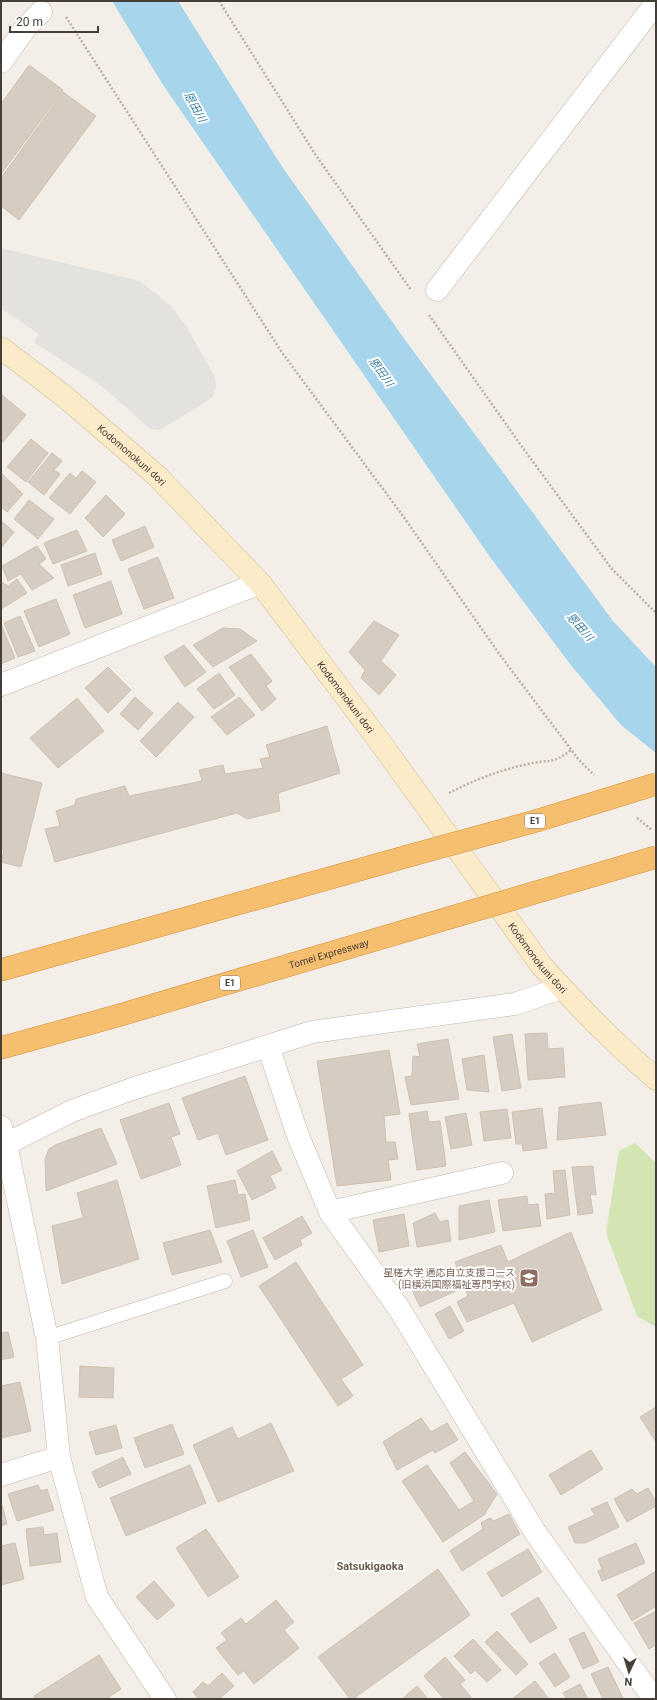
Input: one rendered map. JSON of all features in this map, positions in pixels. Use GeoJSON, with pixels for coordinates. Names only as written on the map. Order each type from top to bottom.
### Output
{"type":"FeatureCollection","features":[{"type":"Feature","properties":{"kind":"highway","name":"E1"},"geometry":{"type":"LineString","coordinates":[[1,970],[536,820],[656,784]]}},
{"type":"Feature","properties":{"kind":"highway","name":"Tomei Expressway"},"geometry":{"type":"LineString","coordinates":[[1,1048],[121,1015],[656,857]]}},
{"type":"Feature","properties":{"kind":"main road","name":"Kodomonokuni dori"},"geometry":{"type":"LineString","coordinates":[[1,348],[64,396],[157,476],[260,583],[425,804],[541,965],[561,988],[656,1079]]}},
{"type":"Feature","properties":{"kind":"street"},"geometry":{"type":"LineString","coordinates":[[437,290],[656,3]]}},
{"type":"Feature","properties":{"kind":"street"},"geometry":{"type":"LineString","coordinates":[[1,62],[26,27],[41,12]]}},
{"type":"Feature","properties":{"kind":"street"},"geometry":{"type":"LineString","coordinates":[[1,685],[260,583]]}},
{"type":"Feature","properties":{"kind":"street"},"geometry":{"type":"LineString","coordinates":[[166,1699],[97,1597],[60,1458],[47,1338],[3,1139],[132,1089],[312,1032],[515,1004],[561,988]]}},
{"type":"Feature","properties":{"kind":"street"},"geometry":{"type":"LineString","coordinates":[[268,1046],[298,1136],[330,1212],[398,1307],[535,1532],[654,1699]]}},
{"type":"Feature","properties":{"kind":"street"},"geometry":{"type":"LineString","coordinates":[[330,1212],[502,1173]]}},
{"type":"Feature","properties":{"kind":"street"},"geometry":{"type":"LineString","coordinates":[[1,1475],[60,1458]]}},
{"type":"Feature","properties":{"kind":"lane"},"geometry":{"type":"LineString","coordinates":[[47,1338],[225,1281]]}},
{"type":"Feature","properties":{"kind":"path"},"geometry":{"type":"LineString","coordinates":[[65,14],[283,354],[403,516],[500,655],[579,760]]}},
{"type":"Feature","properties":{"kind":"path"},"geometry":{"type":"LineString","coordinates":[[425,804],[469,782],[528,764],[554,761],[572,750]]}},
{"type":"Feature","properties":{"kind":"green space"},"geometry":{"type":"Polygon","coordinates":[[[635,1143],[656,1163],[656,1327],[637,1316],[606,1233],[619,1151],[635,1143]]]}},
{"type":"Feature","properties":{"kind":"shaded area"},"geometry":{"type":"Polygon","coordinates":[[[1,248],[140,281],[171,306],[186,326],[215,377],[216,388],[212,398],[160,430],[150,429],[103,387],[34,342],[39,334],[1,308],[1,248]]]}},
{"type":"Feature","properties":{"kind":"water","name":"恩田川"},"geometry":{"type":"Polygon","coordinates":[[[112,1],[178,1],[283,168],[408,344],[613,621],[656,667],[656,753],[621,725],[570,664],[490,557],[163,85],[112,1]]]}},
{"type":"Feature","properties":{"kind":"building"},"geometry":{"type":"Polygon","coordinates":[[[29,65],[63,90],[1,174],[1,104],[29,65]]]}},
{"type":"Feature","properties":{"kind":"building"},"geometry":{"type":"Polygon","coordinates":[[[63,92],[96,116],[19,220],[1,206],[1,178],[63,92]]]}},
{"type":"Feature","properties":{"kind":"building"},"geometry":{"type":"Polygon","coordinates":[[[1,394],[26,415],[1,444],[1,394]]]}},
{"type":"Feature","properties":{"kind":"building"},"geometry":{"type":"Polygon","coordinates":[[[31,439],[48,453],[26,482],[7,467],[31,439]]]}},
{"type":"Feature","properties":{"kind":"building"},"geometry":{"type":"Polygon","coordinates":[[[52,453],[62,461],[54,470],[60,474],[44,495],[28,482],[52,453]]]}},
{"type":"Feature","properties":{"kind":"building"},"geometry":{"type":"Polygon","coordinates":[[[82,471],[96,482],[70,514],[49,498],[70,473],[76,478],[82,471]]]}},
{"type":"Feature","properties":{"kind":"building"},"geometry":{"type":"Polygon","coordinates":[[[1,473],[23,494],[7,512],[1,507],[1,473]]]}},
{"type":"Feature","properties":{"kind":"building"},"geometry":{"type":"Polygon","coordinates":[[[106,495],[125,514],[103,537],[85,518],[106,495]]]}},
{"type":"Feature","properties":{"kind":"building"},"geometry":{"type":"Polygon","coordinates":[[[29,500],[54,519],[38,539],[14,519],[29,500]]]}},
{"type":"Feature","properties":{"kind":"building"},"geometry":{"type":"Polygon","coordinates":[[[1,521],[14,532],[1,548],[1,521]]]}},
{"type":"Feature","properties":{"kind":"building"},"geometry":{"type":"Polygon","coordinates":[[[145,526],[154,547],[121,561],[112,540],[145,526]]]}},
{"type":"Feature","properties":{"kind":"building"},"geometry":{"type":"Polygon","coordinates":[[[77,530],[87,551],[53,564],[44,543],[77,530]]]}},
{"type":"Feature","properties":{"kind":"building"},"geometry":{"type":"Polygon","coordinates":[[[37,546],[46,559],[39,564],[54,578],[32,590],[21,574],[8,581],[2,566],[37,546]]]}},
{"type":"Feature","properties":{"kind":"building"},"geometry":{"type":"Polygon","coordinates":[[[95,553],[102,574],[68,586],[61,565],[95,553]]]}},
{"type":"Feature","properties":{"kind":"building"},"geometry":{"type":"Polygon","coordinates":[[[158,557],[174,598],[144,609],[128,569],[158,557]]]}},
{"type":"Feature","properties":{"kind":"building"},"geometry":{"type":"Polygon","coordinates":[[[17,579],[27,593],[1,609],[1,582],[8,586],[17,579]]]}},
{"type":"Feature","properties":{"kind":"building"},"geometry":{"type":"Polygon","coordinates":[[[111,581],[122,614],[85,628],[73,595],[111,581]]]}},
{"type":"Feature","properties":{"kind":"building"},"geometry":{"type":"Polygon","coordinates":[[[56,599],[70,634],[39,647],[24,611],[56,599]]]}},
{"type":"Feature","properties":{"kind":"building"},"geometry":{"type":"Polygon","coordinates":[[[20,616],[35,651],[18,657],[4,623],[20,616]]]}},
{"type":"Feature","properties":{"kind":"building"},"geometry":{"type":"Polygon","coordinates":[[[374,621],[399,635],[381,661],[396,675],[379,695],[361,678],[365,670],[349,652],[374,621]]]}},
{"type":"Feature","properties":{"kind":"building"},"geometry":{"type":"Polygon","coordinates":[[[1,624],[15,658],[1,664],[1,624]]]}},
{"type":"Feature","properties":{"kind":"building"},"geometry":{"type":"Polygon","coordinates":[[[223,628],[240,629],[257,641],[213,667],[193,645],[223,628]]]}},
{"type":"Feature","properties":{"kind":"building"},"geometry":{"type":"Polygon","coordinates":[[[184,645],[206,672],[185,687],[164,657],[184,645]]]}},
{"type":"Feature","properties":{"kind":"building"},"geometry":{"type":"Polygon","coordinates":[[[251,654],[272,681],[266,686],[276,699],[262,711],[229,667],[251,654]]]}},
{"type":"Feature","properties":{"kind":"building"},"geometry":{"type":"Polygon","coordinates":[[[108,667],[131,690],[108,713],[85,688],[108,667]]]}},
{"type":"Feature","properties":{"kind":"building"},"geometry":{"type":"Polygon","coordinates":[[[219,673],[235,695],[214,709],[197,689],[219,673]]]}},
{"type":"Feature","properties":{"kind":"building"},"geometry":{"type":"Polygon","coordinates":[[[135,697],[153,713],[138,730],[120,714],[135,697]]]}},
{"type":"Feature","properties":{"kind":"building"},"geometry":{"type":"Polygon","coordinates":[[[239,697],[255,715],[227,735],[211,717],[239,697]]]}},
{"type":"Feature","properties":{"kind":"building"},"geometry":{"type":"Polygon","coordinates":[[[77,698],[104,731],[58,768],[30,738],[77,698]]]}},
{"type":"Feature","properties":{"kind":"building"},"geometry":{"type":"Polygon","coordinates":[[[178,702],[194,717],[156,757],[140,741],[178,702]]]}},
{"type":"Feature","properties":{"kind":"building"},"geometry":{"type":"Polygon","coordinates":[[[327,726],[340,773],[278,793],[280,811],[247,819],[237,813],[55,862],[45,829],[60,826],[56,811],[75,805],[76,799],[125,786],[129,796],[202,781],[199,770],[223,765],[225,774],[263,768],[260,759],[270,757],[266,745],[327,726]]]}},
{"type":"Feature","properties":{"kind":"building"},"geometry":{"type":"Polygon","coordinates":[[[1,773],[42,783],[21,867],[1,862],[4,850],[1,849],[1,773]]]}},
{"type":"Feature","properties":{"kind":"building"},"geometry":{"type":"Polygon","coordinates":[[[547,1033],[548,1049],[563,1048],[565,1077],[528,1080],[525,1034],[547,1033]]]}},
{"type":"Feature","properties":{"kind":"building"},"geometry":{"type":"Polygon","coordinates":[[[512,1034],[521,1088],[502,1091],[493,1037],[512,1034]]]}},
{"type":"Feature","properties":{"kind":"building"},"geometry":{"type":"Polygon","coordinates":[[[448,1039],[459,1099],[411,1105],[405,1077],[412,1076],[413,1056],[420,1057],[417,1044],[448,1039]]]}},
{"type":"Feature","properties":{"kind":"building"},"geometry":{"type":"Polygon","coordinates":[[[389,1050],[400,1114],[384,1116],[386,1142],[395,1142],[398,1159],[388,1160],[391,1180],[337,1186],[317,1061],[389,1050]]]}},
{"type":"Feature","properties":{"kind":"building"},"geometry":{"type":"Polygon","coordinates":[[[484,1055],[489,1092],[467,1090],[462,1059],[484,1055]]]}},
{"type":"Feature","properties":{"kind":"building"},"geometry":{"type":"Polygon","coordinates":[[[245,1076],[268,1140],[226,1155],[218,1133],[198,1140],[182,1098],[245,1076]]]}},
{"type":"Feature","properties":{"kind":"building"},"geometry":{"type":"Polygon","coordinates":[[[601,1102],[606,1135],[557,1140],[559,1107],[601,1102]]]}},
{"type":"Feature","properties":{"kind":"building"},"geometry":{"type":"Polygon","coordinates":[[[169,1103],[180,1134],[171,1137],[181,1165],[141,1179],[120,1120],[169,1103]]]}},
{"type":"Feature","properties":{"kind":"building"},"geometry":{"type":"Polygon","coordinates":[[[542,1108],[547,1148],[523,1151],[522,1144],[516,1144],[512,1112],[542,1108]]]}},
{"type":"Feature","properties":{"kind":"building"},"geometry":{"type":"Polygon","coordinates":[[[507,1109],[511,1138],[484,1141],[480,1112],[507,1109]]]}},
{"type":"Feature","properties":{"kind":"building"},"geometry":{"type":"Polygon","coordinates":[[[427,1111],[429,1122],[440,1121],[446,1166],[417,1170],[409,1114],[427,1111]]]}},
{"type":"Feature","properties":{"kind":"building"},"geometry":{"type":"Polygon","coordinates":[[[466,1113],[472,1145],[451,1149],[445,1117],[466,1113]]]}},
{"type":"Feature","properties":{"kind":"building"},"geometry":{"type":"Polygon","coordinates":[[[101,1128],[117,1164],[46,1191],[45,1159],[49,1149],[55,1145],[101,1128]]]}},
{"type":"Feature","properties":{"kind":"building"},"geometry":{"type":"Polygon","coordinates":[[[272,1151],[282,1170],[270,1176],[276,1188],[252,1200],[237,1171],[272,1151]]]}},
{"type":"Feature","properties":{"kind":"building"},"geometry":{"type":"Polygon","coordinates":[[[593,1166],[596,1195],[590,1194],[593,1213],[578,1215],[572,1167],[593,1166]]]}},
{"type":"Feature","properties":{"kind":"building"},"geometry":{"type":"Polygon","coordinates":[[[565,1170],[570,1215],[547,1219],[545,1194],[555,1193],[553,1171],[565,1170]]]}},
{"type":"Feature","properties":{"kind":"building"},"geometry":{"type":"Polygon","coordinates":[[[117,1180],[139,1259],[62,1284],[52,1226],[83,1218],[77,1193],[117,1180]]]}},
{"type":"Feature","properties":{"kind":"building"},"geometry":{"type":"Polygon","coordinates":[[[235,1180],[238,1195],[245,1194],[250,1220],[216,1228],[207,1186],[235,1180]]]}},
{"type":"Feature","properties":{"kind":"building"},"geometry":{"type":"Polygon","coordinates":[[[527,1196],[528,1205],[538,1204],[541,1226],[503,1231],[498,1200],[527,1196]]]}},
{"type":"Feature","properties":{"kind":"building"},"geometry":{"type":"Polygon","coordinates":[[[489,1200],[495,1232],[459,1240],[459,1206],[489,1200]]]}},
{"type":"Feature","properties":{"kind":"building"},"geometry":{"type":"Polygon","coordinates":[[[435,1213],[440,1222],[448,1220],[451,1241],[417,1247],[413,1223],[435,1213]]]}},
{"type":"Feature","properties":{"kind":"building"},"geometry":{"type":"Polygon","coordinates":[[[404,1214],[409,1246],[379,1252],[373,1220],[404,1214]]]}},
{"type":"Feature","properties":{"kind":"building"},"geometry":{"type":"Polygon","coordinates":[[[302,1216],[312,1233],[300,1240],[302,1245],[275,1260],[263,1238],[302,1216]]]}},
{"type":"Feature","properties":{"kind":"building"},"geometry":{"type":"Polygon","coordinates":[[[210,1230],[222,1262],[172,1275],[163,1243],[210,1230]]]}},
{"type":"Feature","properties":{"kind":"building"},"geometry":{"type":"Polygon","coordinates":[[[253,1230],[268,1267],[241,1277],[227,1241],[253,1230]]]}},
{"type":"Feature","properties":{"kind":"building"},"geometry":{"type":"Polygon","coordinates":[[[571,1232],[602,1310],[532,1342],[514,1303],[467,1322],[457,1302],[468,1296],[455,1262],[501,1245],[508,1262],[571,1232]]]}},
{"type":"Feature","properties":{"kind":"building"},"geometry":{"type":"Polygon","coordinates":[[[296,1262],[363,1365],[341,1379],[353,1396],[338,1406],[259,1286],[296,1262]]]}},
{"type":"Feature","properties":{"kind":"building"},"geometry":{"type":"Polygon","coordinates":[[[446,1267],[456,1291],[420,1307],[409,1283],[446,1267]]]}},
{"type":"Feature","properties":{"kind":"building"},"geometry":{"type":"Polygon","coordinates":[[[450,1306],[464,1331],[449,1339],[435,1314],[450,1306]]]}},
{"type":"Feature","properties":{"kind":"building"},"geometry":{"type":"Polygon","coordinates":[[[8,1332],[14,1357],[1,1360],[1,1333],[8,1332]]]}},
{"type":"Feature","properties":{"kind":"building"},"geometry":{"type":"Polygon","coordinates":[[[80,1366],[114,1368],[113,1398],[79,1397],[80,1366]]]}},
{"type":"Feature","properties":{"kind":"building"},"geometry":{"type":"Polygon","coordinates":[[[20,1382],[31,1431],[1,1438],[1,1386],[20,1382]]]}},
{"type":"Feature","properties":{"kind":"building"},"geometry":{"type":"Polygon","coordinates":[[[656,1407],[656,1442],[640,1417],[656,1407]]]}},
{"type":"Feature","properties":{"kind":"building"},"geometry":{"type":"Polygon","coordinates":[[[421,1418],[431,1432],[447,1423],[458,1440],[435,1453],[433,1450],[397,1470],[383,1442],[421,1418]]]}},
{"type":"Feature","properties":{"kind":"building"},"geometry":{"type":"Polygon","coordinates":[[[271,1423],[294,1471],[218,1502],[193,1445],[232,1427],[238,1439],[271,1423]]]}},
{"type":"Feature","properties":{"kind":"building"},"geometry":{"type":"Polygon","coordinates":[[[172,1424],[184,1454],[145,1468],[134,1438],[172,1424]]]}},
{"type":"Feature","properties":{"kind":"building"},"geometry":{"type":"Polygon","coordinates":[[[116,1425],[122,1448],[96,1455],[89,1432],[116,1425]]]}},
{"type":"Feature","properties":{"kind":"building"},"geometry":{"type":"Polygon","coordinates":[[[591,1450],[603,1469],[561,1495],[549,1475],[591,1450]]]}},
{"type":"Feature","properties":{"kind":"building"},"geometry":{"type":"Polygon","coordinates":[[[465,1452],[497,1494],[484,1515],[443,1542],[402,1481],[427,1465],[459,1510],[474,1501],[450,1463],[465,1452]]]}},
{"type":"Feature","properties":{"kind":"building"},"geometry":{"type":"Polygon","coordinates":[[[123,1457],[131,1474],[99,1488],[92,1472],[123,1457]]]}},
{"type":"Feature","properties":{"kind":"building"},"geometry":{"type":"Polygon","coordinates":[[[190,1465],[206,1503],[126,1536],[110,1498],[190,1465]]]}},
{"type":"Feature","properties":{"kind":"building"},"geometry":{"type":"Polygon","coordinates":[[[38,1485],[41,1491],[47,1489],[54,1510],[17,1521],[8,1494],[38,1485]]]}},
{"type":"Feature","properties":{"kind":"building"},"geometry":{"type":"Polygon","coordinates":[[[648,1488],[656,1502],[656,1506],[627,1522],[614,1499],[632,1489],[637,1494],[648,1488]]]}},
{"type":"Feature","properties":{"kind":"building"},"geometry":{"type":"Polygon","coordinates":[[[607,1502],[619,1527],[585,1543],[575,1543],[568,1527],[595,1515],[591,1509],[607,1502]]]}},
{"type":"Feature","properties":{"kind":"building"},"geometry":{"type":"Polygon","coordinates":[[[2,1505],[7,1524],[1,1526],[1,1506],[2,1505]]]}},
{"type":"Feature","properties":{"kind":"building"},"geometry":{"type":"Polygon","coordinates":[[[509,1514],[520,1534],[462,1571],[450,1551],[483,1529],[481,1523],[490,1518],[494,1521],[509,1514]]]}},
{"type":"Feature","properties":{"kind":"building"},"geometry":{"type":"Polygon","coordinates":[[[43,1527],[44,1535],[57,1533],[61,1562],[30,1566],[26,1529],[43,1527]]]}},
{"type":"Feature","properties":{"kind":"building"},"geometry":{"type":"Polygon","coordinates":[[[206,1529],[239,1577],[208,1597],[176,1548],[206,1529]]]}},
{"type":"Feature","properties":{"kind":"building"},"geometry":{"type":"Polygon","coordinates":[[[15,1543],[24,1579],[1,1585],[1,1546],[15,1543]]]}},
{"type":"Feature","properties":{"kind":"building"},"geometry":{"type":"Polygon","coordinates":[[[636,1543],[645,1563],[602,1581],[598,1571],[602,1569],[598,1559],[636,1543]]]}},
{"type":"Feature","properties":{"kind":"building"},"geometry":{"type":"Polygon","coordinates":[[[528,1549],[542,1572],[502,1597],[487,1573],[528,1549]]]}},
{"type":"Feature","properties":{"kind":"building"},"geometry":{"type":"Polygon","coordinates":[[[438,1569],[470,1615],[353,1699],[350,1699],[318,1657],[438,1569]]]}},
{"type":"Feature","properties":{"kind":"building"},"geometry":{"type":"Polygon","coordinates":[[[656,1571],[656,1606],[632,1621],[617,1595],[656,1571]]]}},
{"type":"Feature","properties":{"kind":"building"},"geometry":{"type":"Polygon","coordinates":[[[154,1581],[175,1605],[157,1620],[136,1597],[154,1581]]]}},
{"type":"Feature","properties":{"kind":"building"},"geometry":{"type":"Polygon","coordinates":[[[538,1597],[557,1628],[530,1643],[511,1614],[538,1597]]]}},
{"type":"Feature","properties":{"kind":"building"},"geometry":{"type":"Polygon","coordinates":[[[276,1600],[294,1622],[284,1630],[299,1648],[254,1684],[244,1671],[238,1675],[216,1648],[227,1640],[221,1633],[241,1618],[246,1624],[276,1600]]]}},
{"type":"Feature","properties":{"kind":"building"},"geometry":{"type":"Polygon","coordinates":[[[656,1611],[656,1645],[649,1649],[634,1623],[656,1611]]]}},
{"type":"Feature","properties":{"kind":"building"},"geometry":{"type":"Polygon","coordinates":[[[497,1631],[528,1664],[516,1675],[485,1642],[497,1631]]]}},
{"type":"Feature","properties":{"kind":"building"},"geometry":{"type":"Polygon","coordinates":[[[584,1632],[599,1662],[583,1669],[569,1639],[584,1632]]]}},
{"type":"Feature","properties":{"kind":"building"},"geometry":{"type":"Polygon","coordinates":[[[473,1639],[501,1670],[487,1682],[475,1670],[471,1674],[454,1656],[473,1639]]]}},
{"type":"Feature","properties":{"kind":"building"},"geometry":{"type":"Polygon","coordinates":[[[555,1653],[570,1677],[555,1687],[539,1663],[555,1653]]]}},
{"type":"Feature","properties":{"kind":"building"},"geometry":{"type":"Polygon","coordinates":[[[99,1655],[121,1689],[106,1699],[36,1699],[34,1696],[99,1655]]]}},
{"type":"Feature","properties":{"kind":"building"},"geometry":{"type":"Polygon","coordinates":[[[445,1657],[465,1680],[460,1684],[471,1697],[468,1699],[444,1699],[424,1676],[445,1657]]]}},
{"type":"Feature","properties":{"kind":"building"},"geometry":{"type":"Polygon","coordinates":[[[608,1667],[623,1698],[621,1699],[603,1699],[591,1674],[608,1667]]]}},
{"type":"Feature","properties":{"kind":"building"},"geometry":{"type":"Polygon","coordinates":[[[222,1673],[234,1686],[219,1699],[199,1699],[193,1692],[203,1682],[208,1686],[222,1673]]]}},
{"type":"Feature","properties":{"kind":"building"},"geometry":{"type":"Polygon","coordinates":[[[535,1681],[549,1699],[512,1699],[535,1681]]]}},
{"type":"Feature","properties":{"kind":"building"},"geometry":{"type":"Polygon","coordinates":[[[580,1684],[588,1699],[567,1699],[563,1693],[580,1684]]]}},
{"type":"Feature","properties":{"kind":"building"},"geometry":{"type":"Polygon","coordinates":[[[417,1686],[428,1699],[402,1699],[417,1686]]]}},
{"type":"Feature","properties":{"kind":"place","name":"星槎大学 適応自立支援コース (旧横浜国際福祉専門学校)"},"geometry":{"type":"Point","coordinates":[529,1278]}},
{"type":"Feature","properties":{"kind":"district","name":"Satsukigaoka"},"geometry":{"type":"Point","coordinates":[370,1566]}}]}
